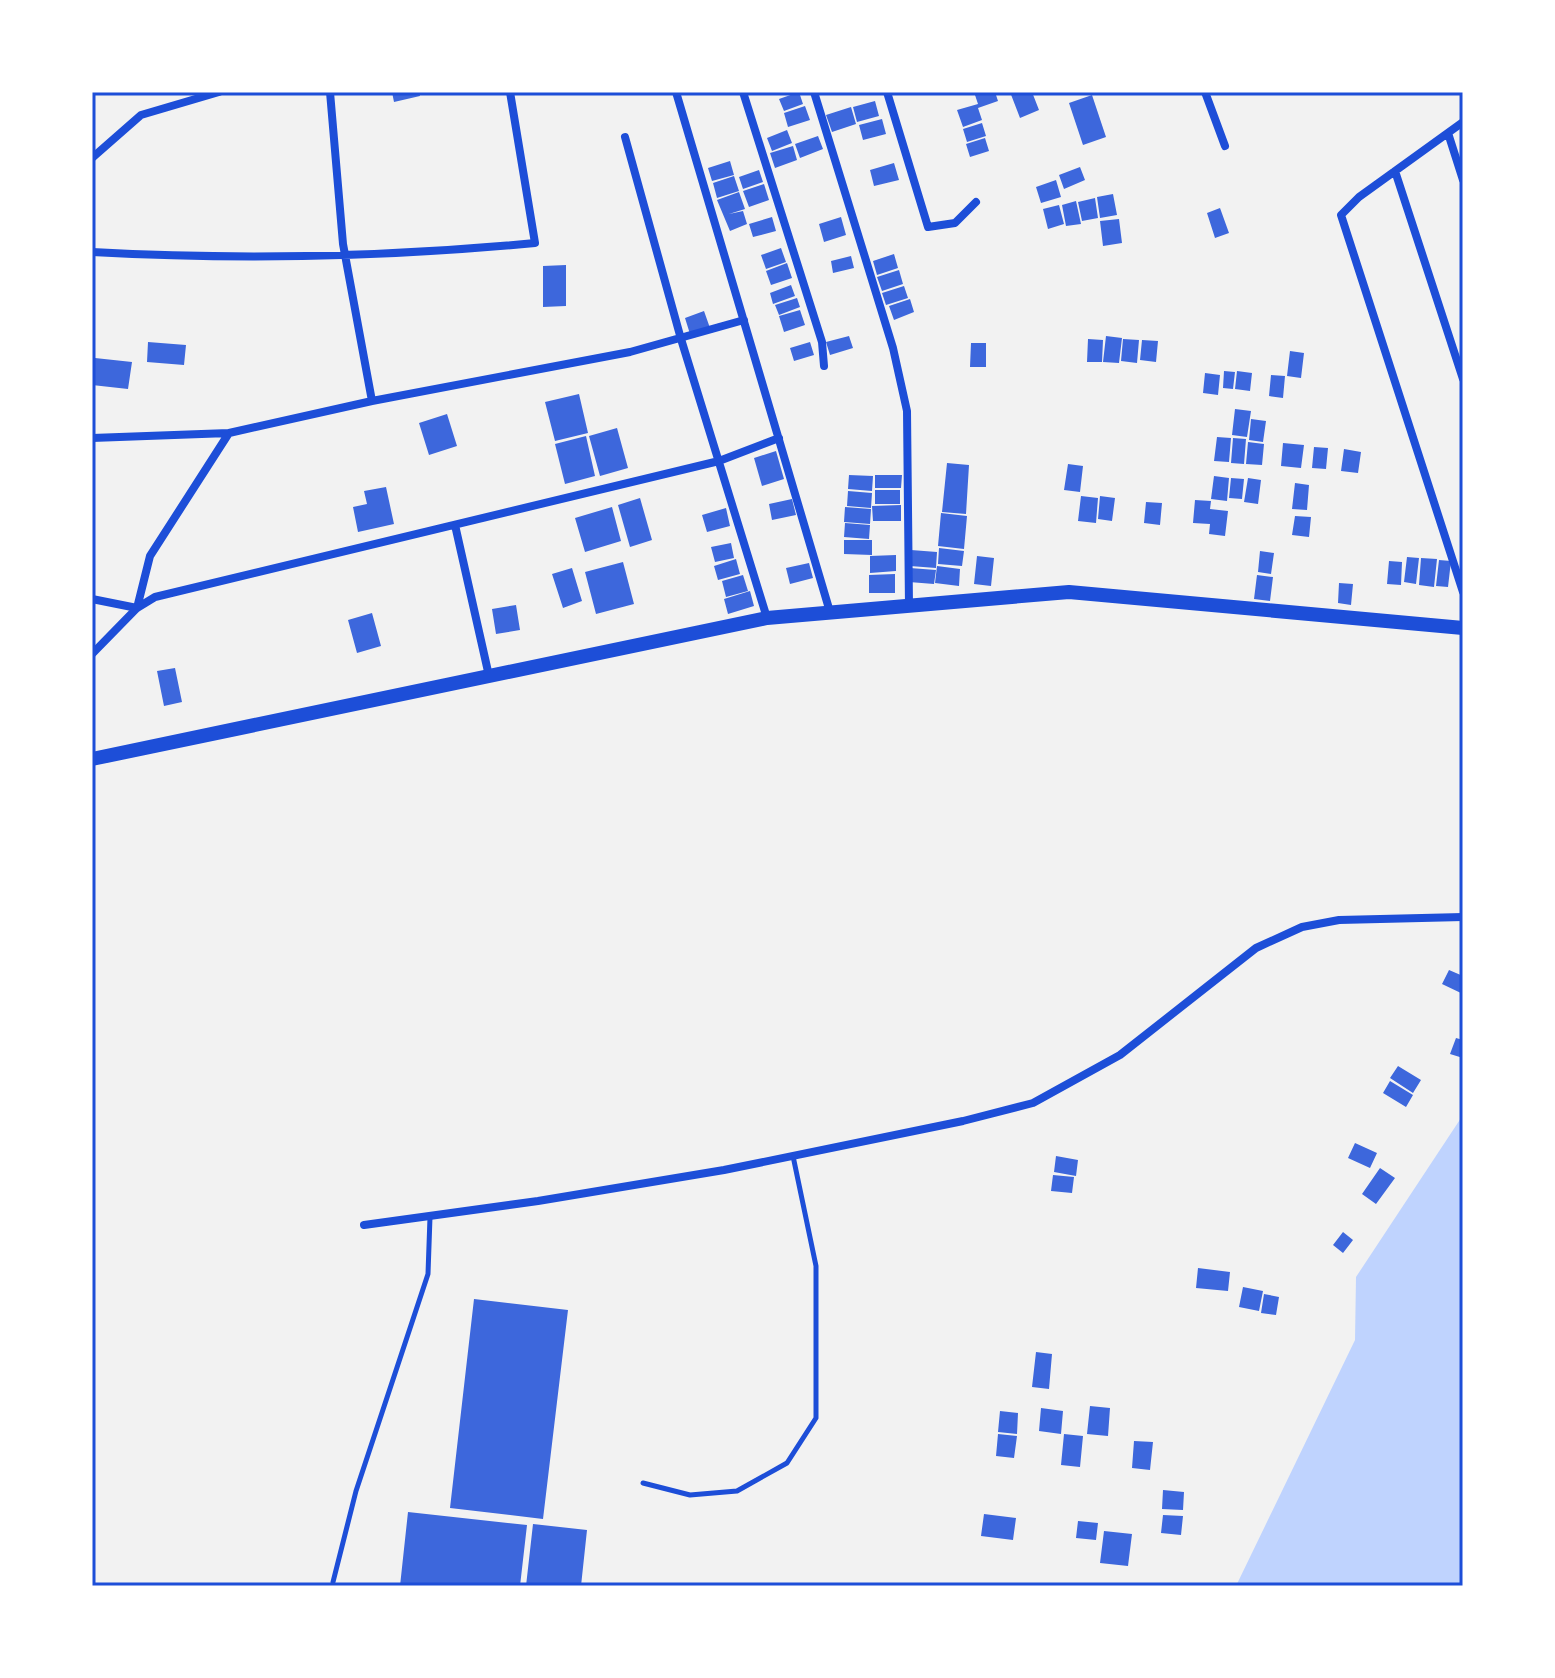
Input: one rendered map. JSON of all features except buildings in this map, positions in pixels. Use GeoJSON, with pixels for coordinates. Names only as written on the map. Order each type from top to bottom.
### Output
{"type":"FeatureCollection","features":[{"type":"Feature","properties":{"kind":"street"},"geometry":{"type":"LineString","coordinates":[[92,158],[141,115],[219,92]]}},
{"type":"Feature","properties":{"kind":"street"},"geometry":{"type":"LineString","coordinates":[[330,92],[345,254],[372,401]]}},
{"type":"Feature","properties":{"kind":"street"},"geometry":{"type":"LineString","coordinates":[[92,252],[180,257],[345,254],[438,252],[535,243],[510,92]]}},
{"type":"Feature","properties":{"kind":"street"},"geometry":{"type":"LineString","coordinates":[[676,92],[830,612]]}},
{"type":"Feature","properties":{"kind":"street"},"geometry":{"type":"LineString","coordinates":[[743,92],[822,342],[824,366]]}},
{"type":"Feature","properties":{"kind":"street"},"geometry":{"type":"LineString","coordinates":[[814,92],[893,348],[907,411],[909,606]]}},
{"type":"Feature","properties":{"kind":"street"},"geometry":{"type":"LineString","coordinates":[[887,92],[928,227],[955,223],[976,202]]}},
{"type":"Feature","properties":{"kind":"street"},"geometry":{"type":"LineString","coordinates":[[1205,92],[1225,146]]}},
{"type":"Feature","properties":{"kind":"street"},"geometry":{"type":"LineString","coordinates":[[1463,122],[1359,197],[1341,215],[1463,592]]}},
{"type":"Feature","properties":{"kind":"street"},"geometry":{"type":"LineString","coordinates":[[1448,133],[1463,180]]}},
{"type":"Feature","properties":{"kind":"street"},"geometry":{"type":"LineString","coordinates":[[625,137],[681,339],[767,618]]}},
{"type":"Feature","properties":{"kind":"street"},"geometry":{"type":"LineString","coordinates":[[1395,171],[1463,379]]}},
{"type":"Feature","properties":{"kind":"street"},"geometry":{"type":"LineString","coordinates":[[92,438],[229,433],[372,401],[630,352],[744,320]]}},
{"type":"Feature","properties":{"kind":"street"},"geometry":{"type":"LineString","coordinates":[[137,608],[150,556],[229,433]]}},
{"type":"Feature","properties":{"kind":"street"},"geometry":{"type":"LineString","coordinates":[[92,654],[137,608],[155,597],[719,461],[779,438]]}},
{"type":"Feature","properties":{"kind":"street"},"geometry":{"type":"LineString","coordinates":[[455,525],[489,676]]}},
{"type":"Feature","properties":{"kind":"street"},"geometry":{"type":"LineString","coordinates":[[92,759],[767,618],[1069,592],[1463,628]]}},
{"type":"Feature","properties":{"kind":"street"},"geometry":{"type":"LineString","coordinates":[[92,599],[137,608]]}},
{"type":"Feature","properties":{"kind":"street"},"geometry":{"type":"LineString","coordinates":[[364,1225],[693,1175],[963,1121],[1033,1103],[1120,1055],[1256,948],[1302,927],[1339,920],[1463,917]]}},
{"type":"Feature","properties":{"kind":"lane"},"geometry":{"type":"LineString","coordinates":[[643,1483],[690,1495],[737,1491],[787,1463],[816,1418],[816,1266],[793,1156]]}},
{"type":"Feature","properties":{"kind":"lane"},"geometry":{"type":"LineString","coordinates":[[333,1582],[356,1491],[428,1274],[430,1216]]}},
{"type":"Feature","properties":{"kind":"water"},"geometry":{"type":"Polygon","coordinates":[[[1463,1115],[1463,1586],[1236,1586],[1355,1340],[1356,1277],[1463,1115]]]}}]}
